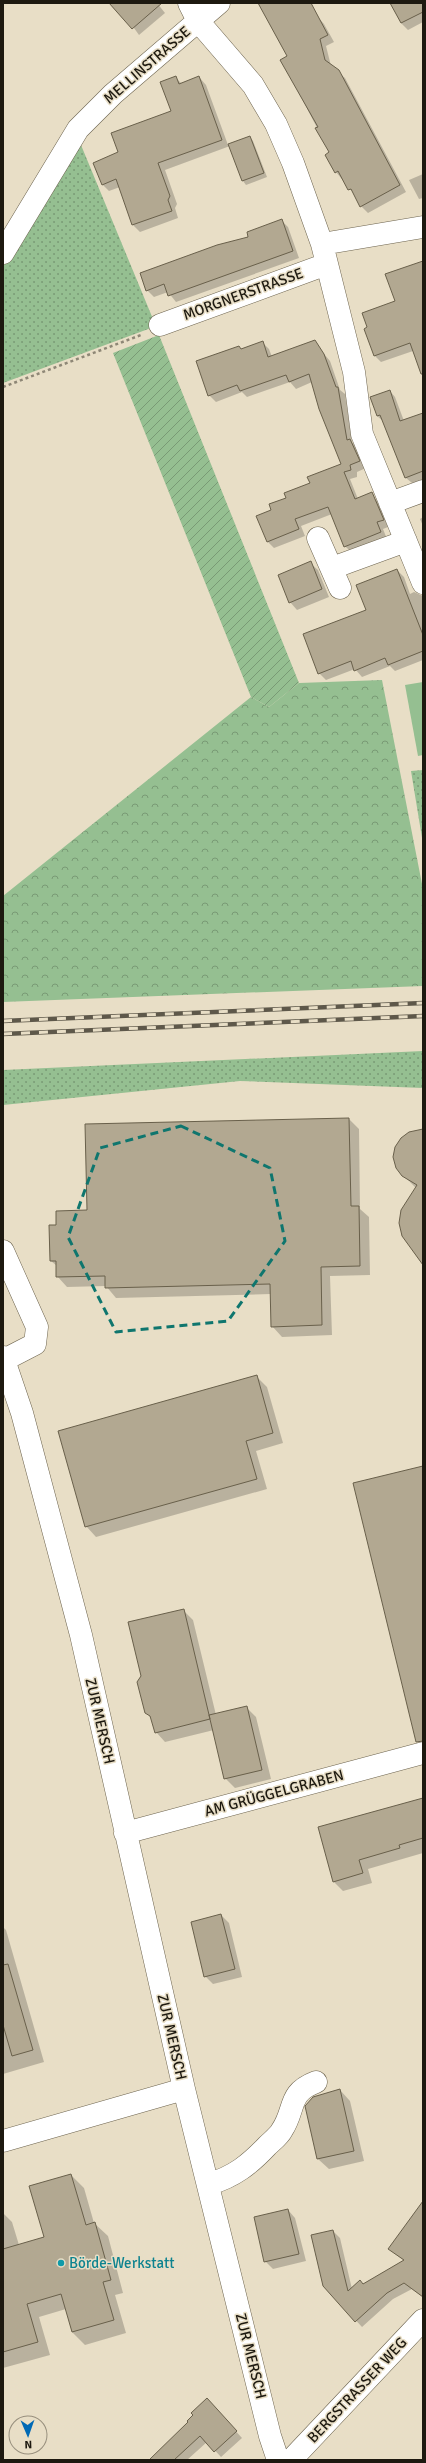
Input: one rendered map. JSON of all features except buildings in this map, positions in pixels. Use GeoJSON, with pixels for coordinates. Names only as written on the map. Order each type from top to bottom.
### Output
{"type":"FeatureCollection","features":[{"type":"Feature","properties":{"kind":"street","name":"MELLINSTRASSE"},"geometry":{"type":"LineString","coordinates":[[3,253],[78,129],[194,12],[219,3]]}},
{"type":"Feature","properties":{"kind":"street"},"geometry":{"type":"LineString","coordinates":[[194,12],[253,85],[276,124],[293,163],[325,254],[354,372],[362,434],[423,583]]}},
{"type":"Feature","properties":{"kind":"street","name":"MORGNERSTRASSE"},"geometry":{"type":"LineString","coordinates":[[160,325],[325,254],[423,227]]}},
{"type":"Feature","properties":{"kind":"street"},"geometry":{"type":"LineString","coordinates":[[390,503],[423,491]]}},
{"type":"Feature","properties":{"kind":"street"},"geometry":{"type":"LineString","coordinates":[[318,538],[340,588]]}},
{"type":"Feature","properties":{"kind":"street"},"geometry":{"type":"LineString","coordinates":[[332,568],[406,541]]}},
{"type":"Feature","properties":{"kind":"street"},"geometry":{"type":"LineString","coordinates":[[3,1251],[37,1327],[35,1344],[4,1359]]}},
{"type":"Feature","properties":{"kind":"street","name":"ZUR MERSCH"},"geometry":{"type":"LineString","coordinates":[[4,1359],[22,1413],[81,1636],[184,2088],[209,2184],[270,2436],[278,2460]]}},
{"type":"Feature","properties":{"kind":"street","name":"AM GRÜGGELGRABEN"},"geometry":{"type":"LineString","coordinates":[[125,1833],[423,1753]]}},
{"type":"Feature","properties":{"kind":"street"},"geometry":{"type":"LineString","coordinates":[[209,2184],[225,2180],[248,2166],[282,2130],[296,2093],[305,2086],[316,2082]]}},
{"type":"Feature","properties":{"kind":"street","name":"ZUR MERSCH"},"geometry":{"type":"LineString","coordinates":[[3,2141],[184,2088]]}},
{"type":"Feature","properties":{"kind":"street","name":"BERGSTRASSER WEG"},"geometry":{"type":"LineString","coordinates":[[292,2460],[423,2320]]}},
{"type":"Feature","properties":{"kind":"path"},"geometry":{"type":"LineString","coordinates":[[3,387],[156,329],[160,325]]}},
{"type":"Feature","properties":{"kind":"highlighted area"},"geometry":{"type":"Polygon","coordinates":[[[181,1126],[270,1168],[285,1241],[228,1321],[116,1332],[68,1237],[100,1148],[181,1126]]]}},
{"type":"Feature","properties":{"kind":"green space"},"geometry":{"type":"Polygon","coordinates":[[[81,145],[153,319],[151,328],[3,383],[3,267],[81,145]]]}},
{"type":"Feature","properties":{"kind":"green space"},"geometry":{"type":"Polygon","coordinates":[[[159,335],[299,683],[269,707],[251,697],[113,353],[159,335]]]}},
{"type":"Feature","properties":{"kind":"green space"},"geometry":{"type":"Polygon","coordinates":[[[382,680],[423,889],[423,986],[3,1002],[3,896],[251,697],[269,707],[299,683],[382,680]]]}},
{"type":"Feature","properties":{"kind":"green space"},"geometry":{"type":"Polygon","coordinates":[[[423,682],[423,755],[418,756],[405,685],[423,682]]]}},
{"type":"Feature","properties":{"kind":"green space"},"geometry":{"type":"Polygon","coordinates":[[[423,770],[423,844],[411,771],[423,770]]]}},
{"type":"Feature","properties":{"kind":"green space"},"geometry":{"type":"Polygon","coordinates":[[[423,1051],[423,1088],[240,1081],[3,1105],[3,1070],[423,1051]]]}},
{"type":"Feature","properties":{"kind":"railway"},"geometry":{"type":"LineString","coordinates":[[3,1021],[423,1003]]}},
{"type":"Feature","properties":{"kind":"railway"},"geometry":{"type":"LineString","coordinates":[[3,1034],[423,1016]]}},
{"type":"Feature","properties":{"kind":"place","name":"Börde-Werkstatt"},"geometry":{"type":"Point","coordinates":[61,2263]}}]}
